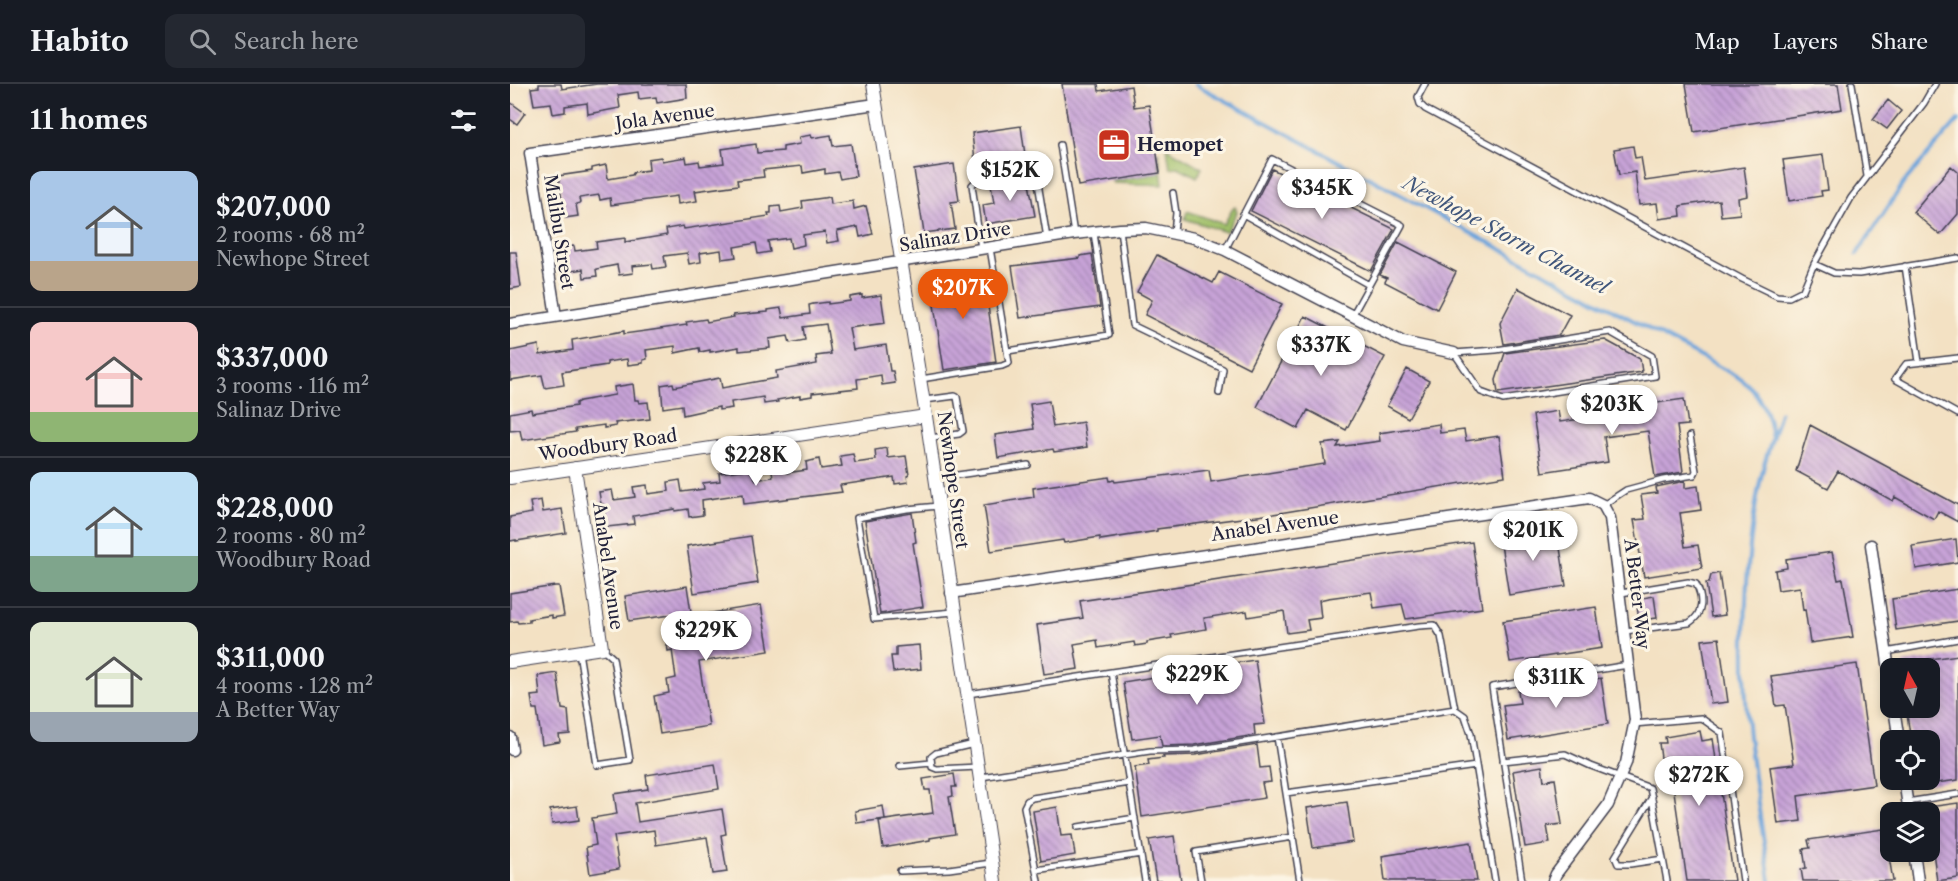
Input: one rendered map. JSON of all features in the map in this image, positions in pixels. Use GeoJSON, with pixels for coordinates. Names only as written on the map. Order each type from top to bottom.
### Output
{"type":"FeatureCollection","features":[{"type":"Feature","properties":{"kind":"street","name":"Newhope Street"},"geometry":{"type":"LineString","coordinates":[[873,84],[926,416],[995,881]]}},
{"type":"Feature","properties":{"kind":"street","name":"Jola Avenue"},"geometry":{"type":"LineString","coordinates":[[530,153],[876,104]]}},
{"type":"Feature","properties":{"kind":"street","name":"Malibu Street"},"geometry":{"type":"LineString","coordinates":[[530,153],[556,316]]}},
{"type":"Feature","properties":{"kind":"street","name":"Salinaz Drive"},"geometry":{"type":"LineString","coordinates":[[510,324],[1047,238],[1094,231],[1146,228],[1174,232],[1225,250],[1403,342],[1454,353]]}},
{"type":"Feature","properties":{"kind":"street","name":"Woodbury Road"},"geometry":{"type":"LineString","coordinates":[[510,477],[926,416]]}},
{"type":"Feature","properties":{"kind":"street","name":"Anabel Avenue"},"geometry":{"type":"LineString","coordinates":[[510,662],[602,648],[575,468]]}},
{"type":"Feature","properties":{"kind":"street","name":"Anabel Avenue"},"geometry":{"type":"LineString","coordinates":[[951,592],[1589,498],[1604,505]]}},
{"type":"Feature","properties":{"kind":"street","name":"A Better Way"},"geometry":{"type":"LineString","coordinates":[[1553,881],[1608,805],[1626,763],[1634,724],[1621,593],[1610,518],[1604,505]]}},
{"type":"Feature","properties":{"kind":"street"},"geometry":{"type":"LineString","coordinates":[[1871,544],[1888,658]]}},
{"type":"Feature","properties":{"kind":"street"},"geometry":{"type":"LineString","coordinates":[[510,737],[512,750]]}},
{"type":"Feature","properties":{"kind":"street"},"geometry":{"type":"LineString","coordinates":[[1915,862],[1918,881]]}},
{"type":"Feature","properties":{"kind":"lane"},"geometry":{"type":"LineString","coordinates":[[1425,84],[1418,97],[1425,109],[1590,199],[1777,296],[1790,297],[1803,290],[1814,264],[1851,198],[1924,102],[1935,84]]}},
{"type":"Feature","properties":{"kind":"lane"},"geometry":{"type":"LineString","coordinates":[[1852,84],[1867,176]]}},
{"type":"Feature","properties":{"kind":"lane"},"geometry":{"type":"LineString","coordinates":[[1060,145],[1074,234]]}},
{"type":"Feature","properties":{"kind":"lane"},"geometry":{"type":"LineString","coordinates":[[1225,250],[1272,159],[1402,225],[1352,315]]}},
{"type":"Feature","properties":{"kind":"lane"},"geometry":{"type":"LineString","coordinates":[[920,380],[1006,365],[1009,361],[972,185],[976,180],[1031,172],[1035,174],[1047,238]]}},
{"type":"Feature","properties":{"kind":"lane"},"geometry":{"type":"LineString","coordinates":[[1173,193],[1176,213],[1174,232]]}},
{"type":"Feature","properties":{"kind":"lane"},"geometry":{"type":"LineString","coordinates":[[1243,214],[1369,285]]}},
{"type":"Feature","properties":{"kind":"lane"},"geometry":{"type":"LineString","coordinates":[[1120,229],[1132,325],[1223,369],[1219,393]]}},
{"type":"Feature","properties":{"kind":"lane"},"geometry":{"type":"LineString","coordinates":[[1008,351],[1109,335],[1094,231]]}},
{"type":"Feature","properties":{"kind":"lane"},"geometry":{"type":"LineString","coordinates":[[1814,264],[1834,273],[1851,273],[1958,258]]}},
{"type":"Feature","properties":{"kind":"lane"},"geometry":{"type":"LineString","coordinates":[[1905,266],[1919,362]]}},
{"type":"Feature","properties":{"kind":"lane"},"geometry":{"type":"LineString","coordinates":[[1610,332],[1652,356],[1655,376],[1503,400],[1481,392],[1454,353],[1496,350],[1610,332]]}},
{"type":"Feature","properties":{"kind":"lane"},"geometry":{"type":"LineString","coordinates":[[1957,359],[1906,364],[1895,379],[1958,414]]}},
{"type":"Feature","properties":{"kind":"lane"},"geometry":{"type":"LineString","coordinates":[[923,401],[955,396],[958,400],[962,433],[929,438]]}},
{"type":"Feature","properties":{"kind":"lane"},"geometry":{"type":"LineString","coordinates":[[1604,505],[1626,490],[1694,475],[1696,471],[1690,436]]}},
{"type":"Feature","properties":{"kind":"lane"},"geometry":{"type":"LineString","coordinates":[[934,478],[1028,465]]}},
{"type":"Feature","properties":{"kind":"lane"},"geometry":{"type":"LineString","coordinates":[[938,506],[857,518],[874,619],[954,612]]}},
{"type":"Feature","properties":{"kind":"lane"},"geometry":{"type":"LineString","coordinates":[[1621,593],[1688,582],[1696,584],[1700,593],[1701,611],[1696,619],[1689,623],[1625,631]]}},
{"type":"Feature","properties":{"kind":"lane"},"geometry":{"type":"LineString","coordinates":[[966,694],[1372,632],[1434,625],[1441,636],[1455,709]]}},
{"type":"Feature","properties":{"kind":"lane"},"geometry":{"type":"LineString","coordinates":[[1887,652],[1958,639]]}},
{"type":"Feature","properties":{"kind":"lane"},"geometry":{"type":"LineString","coordinates":[[579,652],[597,765],[630,760],[613,658],[602,648]]}},
{"type":"Feature","properties":{"kind":"lane"},"geometry":{"type":"LineString","coordinates":[[1522,881],[1492,687],[1629,664]]}},
{"type":"Feature","properties":{"kind":"lane"},"geometry":{"type":"LineString","coordinates":[[1111,672],[1145,881]]}},
{"type":"Feature","properties":{"kind":"lane"},"geometry":{"type":"LineString","coordinates":[[974,744],[936,753],[931,757],[932,767],[978,772],[1150,751],[1194,750],[1455,709],[1465,716],[1471,734],[1495,881]]}},
{"type":"Feature","properties":{"kind":"lane"},"geometry":{"type":"LineString","coordinates":[[1634,724],[1701,718],[1722,733],[1743,881]]}},
{"type":"Feature","properties":{"kind":"lane"},"geometry":{"type":"LineString","coordinates":[[1277,737],[1300,881]]}},
{"type":"Feature","properties":{"kind":"lane"},"geometry":{"type":"LineString","coordinates":[[1503,761],[1565,753],[1650,788],[1667,881]]}},
{"type":"Feature","properties":{"kind":"lane"},"geometry":{"type":"LineString","coordinates":[[900,766],[931,763]]}},
{"type":"Feature","properties":{"kind":"lane"},"geometry":{"type":"LineString","coordinates":[[1286,793],[1476,766]]}},
{"type":"Feature","properties":{"kind":"lane"},"geometry":{"type":"LineString","coordinates":[[1038,881],[1024,807],[1027,801],[1032,798],[1129,783]]}},
{"type":"Feature","properties":{"kind":"lane"},"geometry":{"type":"LineString","coordinates":[[1929,802],[1958,794]]}},
{"type":"Feature","properties":{"kind":"lane"},"geometry":{"type":"LineString","coordinates":[[1652,796],[1615,857],[1618,864],[1663,860]]}},
{"type":"Feature","properties":{"kind":"lane"},"geometry":{"type":"LineString","coordinates":[[1078,827],[1135,818]]}},
{"type":"Feature","properties":{"kind":"lane"},"geometry":{"type":"LineString","coordinates":[[1201,881],[1196,852],[1293,837]]}},
{"type":"Feature","properties":{"kind":"lane"},"geometry":{"type":"LineString","coordinates":[[1036,870],[1141,854]]}},
{"type":"Feature","properties":{"kind":"lane"},"geometry":{"type":"LineString","coordinates":[[900,872],[992,863]]}},
{"type":"Feature","properties":{"kind":"green space"},"geometry":{"type":"Polygon","coordinates":[[[1167,148],[1202,168],[1197,177],[1178,167],[1170,168],[1167,148]]]}},
{"type":"Feature","properties":{"kind":"green space"},"geometry":{"type":"Polygon","coordinates":[[[1157,153],[1159,153],[1163,185],[1113,183],[1112,181],[1160,173],[1157,153]]]}},
{"type":"Feature","properties":{"kind":"green space"},"geometry":{"type":"Polygon","coordinates":[[[1235,207],[1237,212],[1226,232],[1185,219],[1187,211],[1224,224],[1235,207]]]}},
{"type":"Feature","properties":{"kind":"building"},"geometry":{"type":"Polygon","coordinates":[[[539,84],[561,84],[562,89],[597,84],[686,84],[687,98],[657,103],[656,97],[639,99],[638,92],[618,95],[620,108],[588,114],[587,103],[565,106],[565,112],[553,114],[551,103],[534,105],[531,88],[539,87],[539,84]]]}},
{"type":"Feature","properties":{"kind":"building"},"geometry":{"type":"Polygon","coordinates":[[[1062,84],[1098,84],[1099,91],[1131,86],[1134,107],[1149,105],[1160,173],[1078,186],[1062,84]]]}},
{"type":"Feature","properties":{"kind":"building"},"geometry":{"type":"Polygon","coordinates":[[[1686,84],[1838,84],[1842,109],[1694,132],[1686,84]]]}},
{"type":"Feature","properties":{"kind":"building"},"geometry":{"type":"Polygon","coordinates":[[[1888,100],[1901,111],[1887,129],[1873,119],[1888,100]]]}},
{"type":"Feature","properties":{"kind":"building"},"geometry":{"type":"Polygon","coordinates":[[[510,102],[525,113],[517,124],[510,119],[510,102]]]}},
{"type":"Feature","properties":{"kind":"building"},"geometry":{"type":"Polygon","coordinates":[[[1021,126],[1027,169],[1001,172],[999,158],[975,161],[972,133],[1021,126]]]}},
{"type":"Feature","properties":{"kind":"building"},"geometry":{"type":"Polygon","coordinates":[[[811,135],[812,138],[831,135],[833,146],[851,144],[856,176],[840,179],[838,172],[825,174],[825,169],[803,173],[802,166],[763,170],[764,177],[737,180],[738,185],[695,191],[697,201],[678,204],[677,196],[611,205],[610,198],[600,200],[599,195],[579,198],[580,203],[576,204],[578,216],[565,218],[558,176],[592,171],[592,168],[606,165],[608,179],[632,175],[634,172],[649,170],[648,159],[661,157],[662,161],[686,157],[687,163],[699,161],[700,166],[724,163],[722,149],[756,144],[757,153],[783,151],[783,147],[800,144],[799,137],[811,135]]]}},
{"type":"Feature","properties":{"kind":"building"},"geometry":{"type":"Polygon","coordinates":[[[1633,146],[1635,158],[1641,157],[1645,181],[1744,167],[1748,196],[1738,198],[1740,214],[1721,216],[1719,200],[1680,206],[1681,216],[1659,219],[1657,203],[1639,205],[1635,172],[1619,175],[1614,149],[1633,146]]]}},
{"type":"Feature","properties":{"kind":"building"},"geometry":{"type":"Polygon","coordinates":[[[1823,155],[1828,190],[1821,191],[1822,196],[1789,201],[1783,160],[1823,155]]]}},
{"type":"Feature","properties":{"kind":"building"},"geometry":{"type":"Polygon","coordinates":[[[954,164],[959,201],[951,202],[955,229],[924,233],[914,170],[954,164]]]}},
{"type":"Feature","properties":{"kind":"building"},"geometry":{"type":"Polygon","coordinates":[[[1951,166],[1958,172],[1958,214],[1940,235],[1913,212],[1951,166]]]}},
{"type":"Feature","properties":{"kind":"building"},"geometry":{"type":"Polygon","coordinates":[[[1272,169],[1394,229],[1371,271],[1251,211],[1272,169]]]}},
{"type":"Feature","properties":{"kind":"building"},"geometry":{"type":"Polygon","coordinates":[[[1028,178],[1035,216],[986,224],[983,205],[994,203],[991,185],[1028,178]]]}},
{"type":"Feature","properties":{"kind":"building"},"geometry":{"type":"Polygon","coordinates":[[[830,197],[831,204],[853,201],[854,209],[866,206],[873,234],[860,237],[858,227],[837,231],[839,241],[827,243],[825,232],[803,235],[804,245],[791,248],[789,238],[768,241],[770,252],[758,254],[756,243],[734,247],[736,257],[722,259],[721,250],[700,253],[701,262],[689,264],[687,253],[664,256],[666,267],[653,269],[652,264],[632,266],[633,273],[619,275],[617,265],[596,269],[597,276],[584,278],[583,269],[565,272],[563,247],[574,246],[575,251],[597,248],[596,242],[625,238],[625,242],[667,235],[666,229],[683,226],[684,229],[769,216],[771,207],[780,206],[781,212],[803,208],[802,201],[830,197]]]}},
{"type":"Feature","properties":{"kind":"building"},"geometry":{"type":"Polygon","coordinates":[[[1398,242],[1456,272],[1437,309],[1385,282],[1387,278],[1380,275],[1398,242]]]}},
{"type":"Feature","properties":{"kind":"building"},"geometry":{"type":"Polygon","coordinates":[[[510,252],[516,252],[521,287],[510,289],[510,252]]]}},
{"type":"Feature","properties":{"kind":"building"},"geometry":{"type":"Polygon","coordinates":[[[1092,254],[1100,307],[1020,318],[1012,266],[1080,258],[1080,256],[1092,254]]]}},
{"type":"Feature","properties":{"kind":"building"},"geometry":{"type":"Polygon","coordinates":[[[1157,255],[1213,283],[1219,272],[1282,304],[1249,368],[1145,315],[1152,300],[1137,292],[1157,255]]]}},
{"type":"Feature","properties":{"kind":"building"},"geometry":{"type":"Polygon","coordinates":[[[983,271],[996,362],[944,370],[930,279],[983,271]]]}},
{"type":"Feature","properties":{"kind":"building"},"geometry":{"type":"Polygon","coordinates":[[[1518,288],[1570,315],[1559,335],[1504,344],[1500,323],[1518,288]]]}},
{"type":"Feature","properties":{"kind":"building"},"geometry":{"type":"Polygon","coordinates":[[[862,295],[862,298],[881,295],[885,323],[849,328],[853,350],[886,345],[890,371],[893,371],[895,383],[882,385],[881,375],[857,379],[858,388],[812,393],[812,396],[777,400],[778,402],[764,404],[763,397],[731,402],[732,408],[719,410],[719,407],[683,415],[682,405],[663,408],[661,385],[673,383],[674,387],[720,378],[722,388],[777,378],[776,371],[817,364],[816,356],[831,354],[826,324],[803,327],[805,340],[790,343],[788,336],[769,339],[770,348],[739,351],[739,347],[700,352],[699,348],[675,353],[675,346],[646,350],[647,359],[643,360],[643,363],[628,365],[627,359],[607,362],[607,365],[562,372],[564,385],[545,388],[542,375],[510,380],[510,351],[539,345],[540,355],[573,350],[572,340],[624,331],[624,334],[687,325],[686,322],[706,319],[707,322],[734,317],[733,315],[768,312],[768,310],[781,308],[783,318],[810,314],[809,305],[850,301],[850,297],[862,295]]]}},
{"type":"Feature","properties":{"kind":"building"},"geometry":{"type":"Polygon","coordinates":[[[1305,316],[1385,357],[1346,430],[1308,410],[1298,429],[1257,407],[1305,316]]]}},
{"type":"Feature","properties":{"kind":"building"},"geometry":{"type":"Polygon","coordinates":[[[1605,340],[1640,359],[1642,372],[1498,393],[1496,380],[1505,353],[1605,340]]]}},
{"type":"Feature","properties":{"kind":"building"},"geometry":{"type":"Polygon","coordinates":[[[1407,369],[1429,381],[1408,418],[1387,406],[1407,369]]]}},
{"type":"Feature","properties":{"kind":"building"},"geometry":{"type":"Polygon","coordinates":[[[633,384],[635,400],[639,403],[648,402],[650,419],[615,423],[616,426],[604,428],[604,425],[575,429],[576,432],[522,440],[520,430],[510,431],[510,413],[531,409],[532,413],[576,406],[576,403],[580,401],[615,395],[614,387],[633,384]]]}},
{"type":"Feature","properties":{"kind":"building"},"geometry":{"type":"Polygon","coordinates":[[[1684,399],[1688,425],[1677,426],[1683,472],[1655,477],[1648,431],[1604,437],[1608,462],[1542,472],[1533,415],[1558,411],[1560,422],[1616,414],[1615,409],[1684,399]]]}},
{"type":"Feature","properties":{"kind":"building"},"geometry":{"type":"Polygon","coordinates":[[[1049,401],[1053,427],[1083,422],[1087,447],[1054,452],[1053,449],[998,458],[995,435],[1034,429],[1030,404],[1049,401]]]}},
{"type":"Feature","properties":{"kind":"building"},"geometry":{"type":"Polygon","coordinates":[[[1439,424],[1440,433],[1464,430],[1466,441],[1499,436],[1505,476],[1273,514],[1157,529],[1157,531],[1100,540],[1100,537],[1064,543],[1063,540],[991,551],[984,505],[1034,497],[1033,488],[1109,477],[1110,481],[1115,482],[1209,470],[1211,482],[1325,464],[1322,444],[1340,442],[1337,447],[1380,441],[1379,433],[1439,424]]]}},
{"type":"Feature","properties":{"kind":"building"},"geometry":{"type":"Polygon","coordinates":[[[1810,425],[1958,505],[1958,522],[1938,511],[1934,519],[1895,497],[1893,501],[1838,471],[1828,488],[1796,471],[1810,425]]]}},
{"type":"Feature","properties":{"kind":"building"},"geometry":{"type":"Polygon","coordinates":[[[887,448],[888,458],[906,456],[908,482],[895,484],[894,477],[840,485],[842,492],[744,504],[743,494],[702,500],[703,515],[689,517],[688,509],[675,511],[675,509],[633,516],[634,524],[607,527],[603,504],[601,504],[599,492],[612,490],[614,500],[635,497],[633,487],[647,485],[648,494],[669,491],[668,482],[680,480],[682,492],[704,489],[703,483],[720,481],[719,473],[749,469],[756,480],[773,477],[771,465],[784,463],[786,473],[807,470],[806,462],[819,459],[821,469],[842,466],[840,456],[853,454],[855,463],[876,460],[875,450],[887,448]]]}},
{"type":"Feature","properties":{"kind":"building"},"geometry":{"type":"Polygon","coordinates":[[[1685,481],[1685,488],[1698,486],[1701,510],[1680,513],[1685,547],[1698,545],[1702,568],[1644,577],[1634,520],[1645,519],[1641,495],[1657,493],[1656,487],[1685,481]]]}},
{"type":"Feature","properties":{"kind":"building"},"geometry":{"type":"Polygon","coordinates":[[[541,500],[543,512],[562,509],[566,533],[510,541],[510,517],[532,513],[530,502],[541,500]]]}},
{"type":"Feature","properties":{"kind":"building"},"geometry":{"type":"Polygon","coordinates":[[[912,513],[916,542],[913,543],[923,607],[880,614],[865,521],[912,513]]]}},
{"type":"Feature","properties":{"kind":"building"},"geometry":{"type":"Polygon","coordinates":[[[1557,529],[1566,586],[1509,595],[1500,538],[1557,529]]]}},
{"type":"Feature","properties":{"kind":"building"},"geometry":{"type":"Polygon","coordinates":[[[751,536],[758,583],[694,593],[687,546],[751,536]]]}},
{"type":"Feature","properties":{"kind":"building"},"geometry":{"type":"Polygon","coordinates":[[[1956,539],[1958,562],[1916,569],[1912,546],[1956,539]]]}},
{"type":"Feature","properties":{"kind":"building"},"geometry":{"type":"Polygon","coordinates":[[[1472,542],[1482,608],[1406,619],[1402,604],[1374,608],[1371,592],[1328,598],[1319,600],[1321,618],[1307,620],[1309,630],[1287,633],[1284,611],[1248,617],[1247,611],[1204,618],[1206,629],[1171,635],[1172,638],[1147,642],[1147,644],[1135,646],[1134,642],[1098,648],[1097,640],[1074,644],[1078,669],[1044,674],[1037,625],[1083,618],[1080,601],[1472,542]]]}},
{"type":"Feature","properties":{"kind":"building"},"geometry":{"type":"Polygon","coordinates":[[[1832,552],[1838,580],[1843,579],[1853,637],[1810,643],[1800,587],[1778,590],[1775,570],[1787,568],[1786,559],[1832,552]]]}},
{"type":"Feature","properties":{"kind":"building"},"geometry":{"type":"Polygon","coordinates":[[[1719,573],[1725,615],[1711,617],[1706,583],[1709,583],[1711,575],[1719,573]]]}},
{"type":"Feature","properties":{"kind":"building"},"geometry":{"type":"Polygon","coordinates":[[[559,586],[564,616],[552,618],[552,615],[529,619],[529,622],[510,622],[510,593],[559,586]]]}},
{"type":"Feature","properties":{"kind":"building"},"geometry":{"type":"Polygon","coordinates":[[[687,586],[691,612],[629,621],[625,596],[687,586]]]}},
{"type":"Feature","properties":{"kind":"building"},"geometry":{"type":"Polygon","coordinates":[[[1958,589],[1958,621],[1896,630],[1892,599],[1958,589]]]}},
{"type":"Feature","properties":{"kind":"building"},"geometry":{"type":"Polygon","coordinates":[[[1654,596],[1657,618],[1639,620],[1636,599],[1654,596]]]}},
{"type":"Feature","properties":{"kind":"building"},"geometry":{"type":"Polygon","coordinates":[[[761,605],[769,651],[699,662],[709,726],[660,734],[654,696],[669,693],[667,680],[676,678],[672,650],[668,651],[666,638],[689,634],[686,617],[761,605]]]}},
{"type":"Feature","properties":{"kind":"building"},"geometry":{"type":"Polygon","coordinates":[[[1596,607],[1602,648],[1510,662],[1503,621],[1596,607]]]}},
{"type":"Feature","properties":{"kind":"building"},"geometry":{"type":"Polygon","coordinates":[[[1719,638],[1728,702],[1711,704],[1702,640],[1719,638]]]}},
{"type":"Feature","properties":{"kind":"building"},"geometry":{"type":"Polygon","coordinates":[[[919,645],[921,669],[893,672],[891,656],[896,656],[896,647],[919,645]]]}},
{"type":"Feature","properties":{"kind":"building"},"geometry":{"type":"Polygon","coordinates":[[[1958,655],[1958,780],[1940,782],[1940,730],[1909,730],[1908,718],[1940,718],[1940,658],[1937,658],[1958,655]]]}},
{"type":"Feature","properties":{"kind":"building"},"geometry":{"type":"Polygon","coordinates":[[[1255,660],[1265,724],[1254,725],[1255,735],[1194,745],[1162,746],[1160,735],[1132,739],[1123,682],[1154,677],[1154,681],[1221,671],[1220,665],[1255,660]]]}},
{"type":"Feature","properties":{"kind":"building"},"geometry":{"type":"Polygon","coordinates":[[[1857,664],[1874,785],[1798,796],[1801,821],[1778,824],[1770,767],[1794,764],[1785,705],[1776,706],[1771,676],[1857,664]]]}},
{"type":"Feature","properties":{"kind":"building"},"geometry":{"type":"Polygon","coordinates":[[[557,673],[562,709],[568,710],[570,734],[559,735],[560,742],[542,745],[537,709],[533,709],[531,696],[540,695],[538,676],[557,673]]]}},
{"type":"Feature","properties":{"kind":"building"},"geometry":{"type":"Polygon","coordinates":[[[1601,678],[1608,724],[1508,740],[1503,705],[1520,703],[1518,691],[1601,678]]]}},
{"type":"Feature","properties":{"kind":"building"},"geometry":{"type":"Polygon","coordinates":[[[1700,731],[1702,741],[1713,739],[1734,881],[1687,881],[1669,757],[1661,758],[1659,743],[1666,743],[1665,737],[1700,731]]]}},
{"type":"Feature","properties":{"kind":"building"},"geometry":{"type":"Polygon","coordinates":[[[1257,745],[1260,768],[1269,767],[1271,782],[1262,783],[1265,798],[1142,817],[1135,767],[1149,765],[1148,760],[1164,758],[1163,756],[1195,755],[1257,745]]]}},
{"type":"Feature","properties":{"kind":"building"},"geometry":{"type":"Polygon","coordinates":[[[715,764],[719,789],[635,803],[638,822],[722,809],[726,834],[721,835],[727,872],[713,874],[707,837],[656,845],[654,830],[614,836],[619,869],[590,874],[586,847],[596,845],[592,818],[617,814],[614,794],[648,789],[646,775],[715,764]]]}},
{"type":"Feature","properties":{"kind":"building"},"geometry":{"type":"Polygon","coordinates":[[[1542,766],[1544,781],[1555,779],[1562,824],[1547,826],[1550,843],[1525,847],[1513,771],[1542,766]]]}},
{"type":"Feature","properties":{"kind":"building"},"geometry":{"type":"Polygon","coordinates":[[[954,774],[956,787],[952,787],[953,796],[949,797],[955,834],[883,848],[879,821],[933,813],[930,790],[925,790],[923,779],[954,774]]]}},
{"type":"Feature","properties":{"kind":"building"},"geometry":{"type":"Polygon","coordinates":[[[1347,802],[1353,842],[1313,848],[1307,808],[1347,802]]]}},
{"type":"Feature","properties":{"kind":"building"},"geometry":{"type":"Polygon","coordinates":[[[1958,803],[1958,878],[1937,881],[1934,862],[1940,862],[1940,805],[1958,803]]]}},
{"type":"Feature","properties":{"kind":"building"},"geometry":{"type":"Polygon","coordinates":[[[577,806],[579,820],[552,824],[550,810],[577,806]]]}},
{"type":"Feature","properties":{"kind":"building"},"geometry":{"type":"Polygon","coordinates":[[[883,806],[885,819],[857,823],[855,811],[883,806]]]}},
{"type":"Feature","properties":{"kind":"building"},"geometry":{"type":"Polygon","coordinates":[[[1057,807],[1061,836],[1072,835],[1075,855],[1041,861],[1033,811],[1057,807]]]}},
{"type":"Feature","properties":{"kind":"building"},"geometry":{"type":"Polygon","coordinates":[[[1880,829],[1880,862],[1890,862],[1893,881],[1803,881],[1801,869],[1806,868],[1803,849],[1810,848],[1808,840],[1880,829]]]}},
{"type":"Feature","properties":{"kind":"building"},"geometry":{"type":"Polygon","coordinates":[[[1174,836],[1181,881],[1156,881],[1149,840],[1174,836]]]}},
{"type":"Feature","properties":{"kind":"building"},"geometry":{"type":"Polygon","coordinates":[[[1471,842],[1477,881],[1385,881],[1382,856],[1471,842]]]}},
{"type":"Feature","properties":{"kind":"waterway","name":"Newhope Storm Channel"},"geometry":{"type":"LineString","coordinates":[[1195,84],[1738,377],[1758,396],[1769,420],[1772,439]]}},
{"type":"Feature","properties":{"kind":"waterway"},"geometry":{"type":"LineString","coordinates":[[1857,254],[1905,181],[1958,120]]}},
{"type":"Feature","properties":{"kind":"waterway"},"geometry":{"type":"LineString","coordinates":[[1770,881],[1748,725],[1745,621],[1750,542],[1758,490],[1780,413]]}},
{"type":"Feature","properties":{"kind":"place","name":"Hemopet"},"geometry":{"type":"Point","coordinates":[1114,145]}}]}
